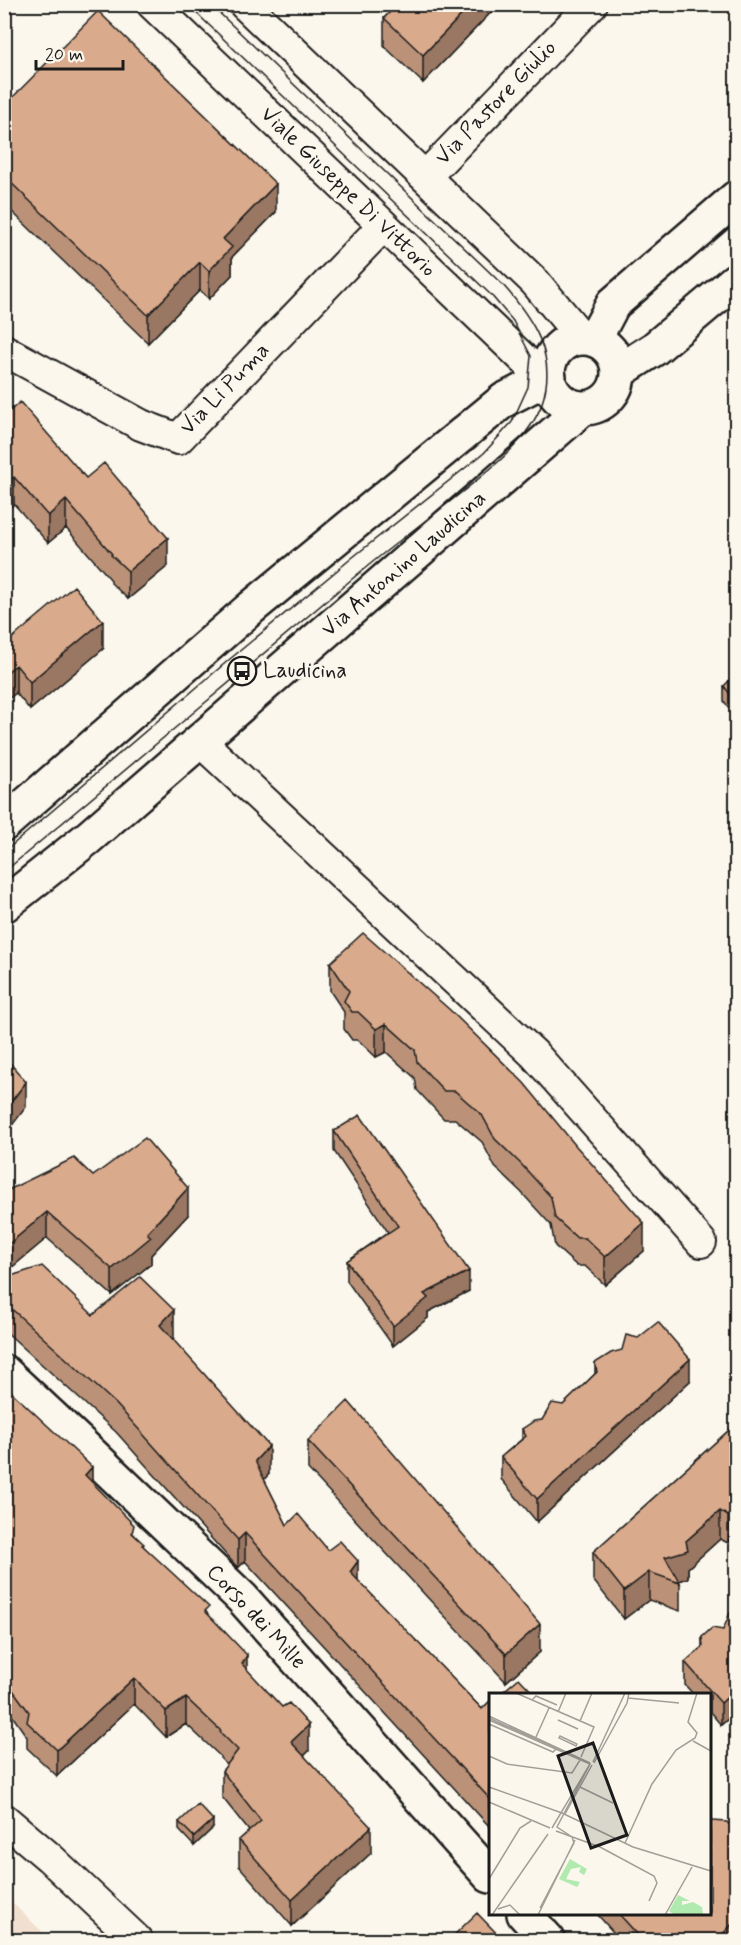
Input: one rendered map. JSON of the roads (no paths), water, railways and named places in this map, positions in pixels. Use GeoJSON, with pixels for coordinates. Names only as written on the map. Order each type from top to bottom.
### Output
{"type":"FeatureCollection","features":[{"type":"Feature","properties":{"kind":"street","name":"Viale Giuseppe Di Vittorio"},"geometry":{"type":"LineString","coordinates":[[152,4],[531,366],[548,374]]}},
{"type":"Feature","properties":{"kind":"street"},"geometry":{"type":"LineString","coordinates":[[244,4],[535,282],[588,339],[604,345],[612,355],[618,372],[614,389],[607,399],[596,405],[583,408],[569,405],[552,390],[548,374],[551,359],[557,350],[570,341],[588,339],[614,304],[736,198]]}},
{"type":"Feature","properties":{"kind":"street","name":"Via Pastore Giulio"},"geometry":{"type":"LineString","coordinates":[[426,176],[592,4]]}},
{"type":"Feature","properties":{"kind":"street","name":"Via Li Puma"},"geometry":{"type":"LineString","coordinates":[[4,350],[141,425],[178,439],[384,226]]}},
{"type":"Feature","properties":{"kind":"street"},"geometry":{"type":"LineString","coordinates":[[618,372],[654,349],[736,280]]}},
{"type":"Feature","properties":{"kind":"street"},"geometry":{"type":"LineString","coordinates":[[4,824],[260,600],[504,400],[548,374]]}},
{"type":"Feature","properties":{"kind":"street","name":"Via Antonino Laudicina"},"geometry":{"type":"LineString","coordinates":[[4,905],[88,838],[583,408]]}},
{"type":"Feature","properties":{"kind":"street"},"geometry":{"type":"LineString","coordinates":[[200,741],[534,1054],[701,1242]]}},
{"type":"Feature","properties":{"kind":"street","name":"Corso dei Mille"},"geometry":{"type":"LineString","coordinates":[[4,1372],[242,1598],[489,1875]]}},
{"type":"Feature","properties":{"kind":"street"},"geometry":{"type":"LineString","coordinates":[[4,1819],[50,1858],[137,1941]]}},
{"type":"Feature","properties":{"kind":"street"},"geometry":{"type":"LineString","coordinates":[[525,1915],[548,1941]]}},
{"type":"Feature","properties":{"kind":"tram line"},"geometry":{"type":"LineString","coordinates":[[4,852],[230,659],[484,453],[512,422],[528,387],[531,356],[513,321],[491,295],[187,4]]}},
{"type":"Feature","properties":{"kind":"tram line"},"geometry":{"type":"LineString","coordinates":[[4,872],[358,574],[502,459],[526,432],[536,418],[542,403],[547,370],[545,354],[533,325],[514,298],[210,4]]}},
{"type":"Feature","properties":{"kind":"place","name":"Laudicina"},"geometry":{"type":"Point","coordinates":[242,671]}}]}
